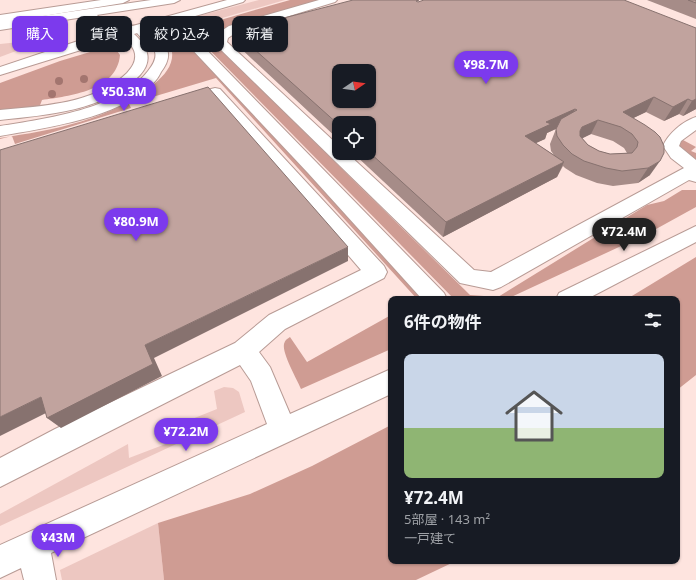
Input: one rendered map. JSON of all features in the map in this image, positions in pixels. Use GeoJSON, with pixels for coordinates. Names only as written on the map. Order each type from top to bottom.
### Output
{"type":"FeatureCollection","features":[{"type":"Feature","properties":{"kind":"street"},"geometry":{"type":"LineString","coordinates":[[3,17],[91,10],[124,0]]}},
{"type":"Feature","properties":{"kind":"street"},"geometry":{"type":"LineString","coordinates":[[3,17],[174,0]]}},
{"type":"Feature","properties":{"kind":"street"},"geometry":{"type":"LineString","coordinates":[[0,62],[76,38],[214,0]]}},
{"type":"Feature","properties":{"kind":"street"},"geometry":{"type":"LineString","coordinates":[[0,71],[170,18],[239,0]]}},
{"type":"Feature","properties":{"kind":"street"},"geometry":{"type":"LineString","coordinates":[[331,0],[233,29],[222,36],[220,43],[468,277],[493,280],[687,173],[696,176]]}},
{"type":"Feature","properties":{"kind":"street"},"geometry":{"type":"LineString","coordinates":[[91,10],[94,16]]}},
{"type":"Feature","properties":{"kind":"street"},"geometry":{"type":"LineString","coordinates":[[0,35],[12,34]]}},
{"type":"Feature","properties":{"kind":"street"},"geometry":{"type":"LineString","coordinates":[[0,131],[54,122],[85,114],[113,103],[136,91],[154,75],[161,62],[163,54],[162,48],[148,36],[177,35],[186,37],[314,168],[433,296]]}},
{"type":"Feature","properties":{"kind":"street"},"geometry":{"type":"LineString","coordinates":[[0,115],[44,110],[80,102],[95,97],[125,82],[141,65],[143,57],[141,49],[132,39]]}},
{"type":"Feature","properties":{"kind":"street"},"geometry":{"type":"LineString","coordinates":[[0,473],[244,351],[277,322],[376,272],[215,92],[163,106]]}},
{"type":"Feature","properties":{"kind":"street"},"geometry":{"type":"LineString","coordinates":[[37,144],[133,114]]}},
{"type":"Feature","properties":{"kind":"street"},"geometry":{"type":"LineString","coordinates":[[696,122],[674,139],[671,146],[677,154],[696,169]]}},
{"type":"Feature","properties":{"kind":"street"},"geometry":{"type":"LineString","coordinates":[[573,296],[696,233]]}},
{"type":"Feature","properties":{"kind":"street"},"geometry":{"type":"LineString","coordinates":[[244,351],[261,375],[283,430]]}},
{"type":"Feature","properties":{"kind":"street"},"geometry":{"type":"LineString","coordinates":[[0,562],[33,545],[388,382]]}},
{"type":"Feature","properties":{"kind":"street"},"geometry":{"type":"LineString","coordinates":[[33,545],[40,580]]}},
{"type":"Feature","properties":{"kind":"shaded area"},"geometry":{"type":"Polygon","coordinates":[[[225,0],[229,0],[170,16],[168,16],[225,0]]]}},
{"type":"Feature","properties":{"kind":"shaded area"},"geometry":{"type":"Polygon","coordinates":[[[259,0],[285,0],[224,18],[224,16],[199,16],[259,0]]]}},
{"type":"Feature","properties":{"kind":"shaded area"},"geometry":{"type":"Polygon","coordinates":[[[290,0],[321,0],[266,16],[234,16],[290,0]]]}},
{"type":"Feature","properties":{"kind":"shaded area"},"geometry":{"type":"Polygon","coordinates":[[[232,17],[232,26],[224,28],[224,19],[232,17]]]}},
{"type":"Feature","properties":{"kind":"shaded area"},"geometry":{"type":"Polygon","coordinates":[[[12,43],[12,52],[13,52],[0,57],[0,44],[12,43]]]}},
{"type":"Feature","properties":{"kind":"shaded area"},"geometry":{"type":"Polygon","coordinates":[[[90,52],[118,52],[120,55],[117,67],[110,77],[90,90],[42,100],[39,108],[0,112],[0,83],[60,61],[90,52]]]}},
{"type":"Feature","properties":{"kind":"shaded area"},"geometry":{"type":"Polygon","coordinates":[[[172,52],[195,52],[423,296],[414,296],[216,78],[129,104],[131,108],[15,144],[12,136],[61,127],[101,115],[120,106],[154,84],[168,70],[172,59],[172,52]]]}},
{"type":"Feature","properties":{"kind":"shaded area"},"geometry":{"type":"Polygon","coordinates":[[[212,52],[223,52],[470,295],[484,296],[451,296],[212,52]]]}},
{"type":"Feature","properties":{"kind":"shaded area"},"geometry":{"type":"Polygon","coordinates":[[[683,140],[696,147],[691,151],[696,153],[696,161],[678,148],[679,143],[683,140]]]}},
{"type":"Feature","properties":{"kind":"shaded area"},"geometry":{"type":"Polygon","coordinates":[[[682,190],[696,190],[696,207],[647,234],[513,296],[500,296],[647,205],[664,201],[682,190]]]}},
{"type":"Feature","properties":{"kind":"shaded area"},"geometry":{"type":"Polygon","coordinates":[[[696,257],[696,375],[680,388],[680,296],[632,296],[696,257]]]}},
{"type":"Feature","properties":{"kind":"shaded area"},"geometry":{"type":"Polygon","coordinates":[[[388,317],[388,350],[301,389],[285,354],[284,344],[287,339],[290,337],[307,362],[388,317]]]}},
{"type":"Feature","properties":{"kind":"shaded area"},"geometry":{"type":"Polygon","coordinates":[[[224,387],[233,388],[239,392],[245,412],[0,526],[0,514],[128,444],[129,458],[184,437],[182,423],[217,409],[214,391],[224,387]]]}},
{"type":"Feature","properties":{"kind":"shaded area"},"geometry":{"type":"Polygon","coordinates":[[[388,427],[388,564],[450,564],[416,580],[164,580],[158,523],[250,494],[312,466],[388,427]]]}},
{"type":"Feature","properties":{"kind":"shaded area"},"geometry":{"type":"Polygon","coordinates":[[[158,523],[164,580],[62,580],[60,570],[158,523]]]}},
{"type":"Feature","properties":{"kind":"building"},"geometry":{"type":"Polygon","coordinates":[[[353,0],[419,0],[416,1],[418,2],[424,0],[624,0],[696,28],[696,99],[692,101],[688,99],[673,107],[654,97],[623,112],[645,125],[660,137],[664,146],[664,153],[660,161],[648,168],[622,171],[584,161],[572,154],[557,136],[556,129],[561,119],[577,110],[575,109],[546,122],[551,124],[525,136],[564,162],[446,222],[376,158],[376,116],[332,116],[332,119],[257,52],[288,52],[288,17],[353,0]],[[598,120],[582,127],[580,136],[588,145],[599,151],[610,154],[632,153],[637,147],[638,142],[632,134],[621,127],[598,120]]]}},
{"type":"Feature","properties":{"kind":"building"},"geometry":{"type":"Polygon","coordinates":[[[688,0],[696,0],[696,3],[688,0]]]}},
{"type":"Feature","properties":{"kind":"building"},"geometry":{"type":"Polygon","coordinates":[[[208,87],[348,247],[145,345],[153,364],[47,418],[41,397],[0,417],[0,150],[208,87]]]}},
{"type":"Feature","properties":{"kind":"tunnel"},"geometry":{"type":"LineString","coordinates":[[132,30],[140,32]]}}]}
